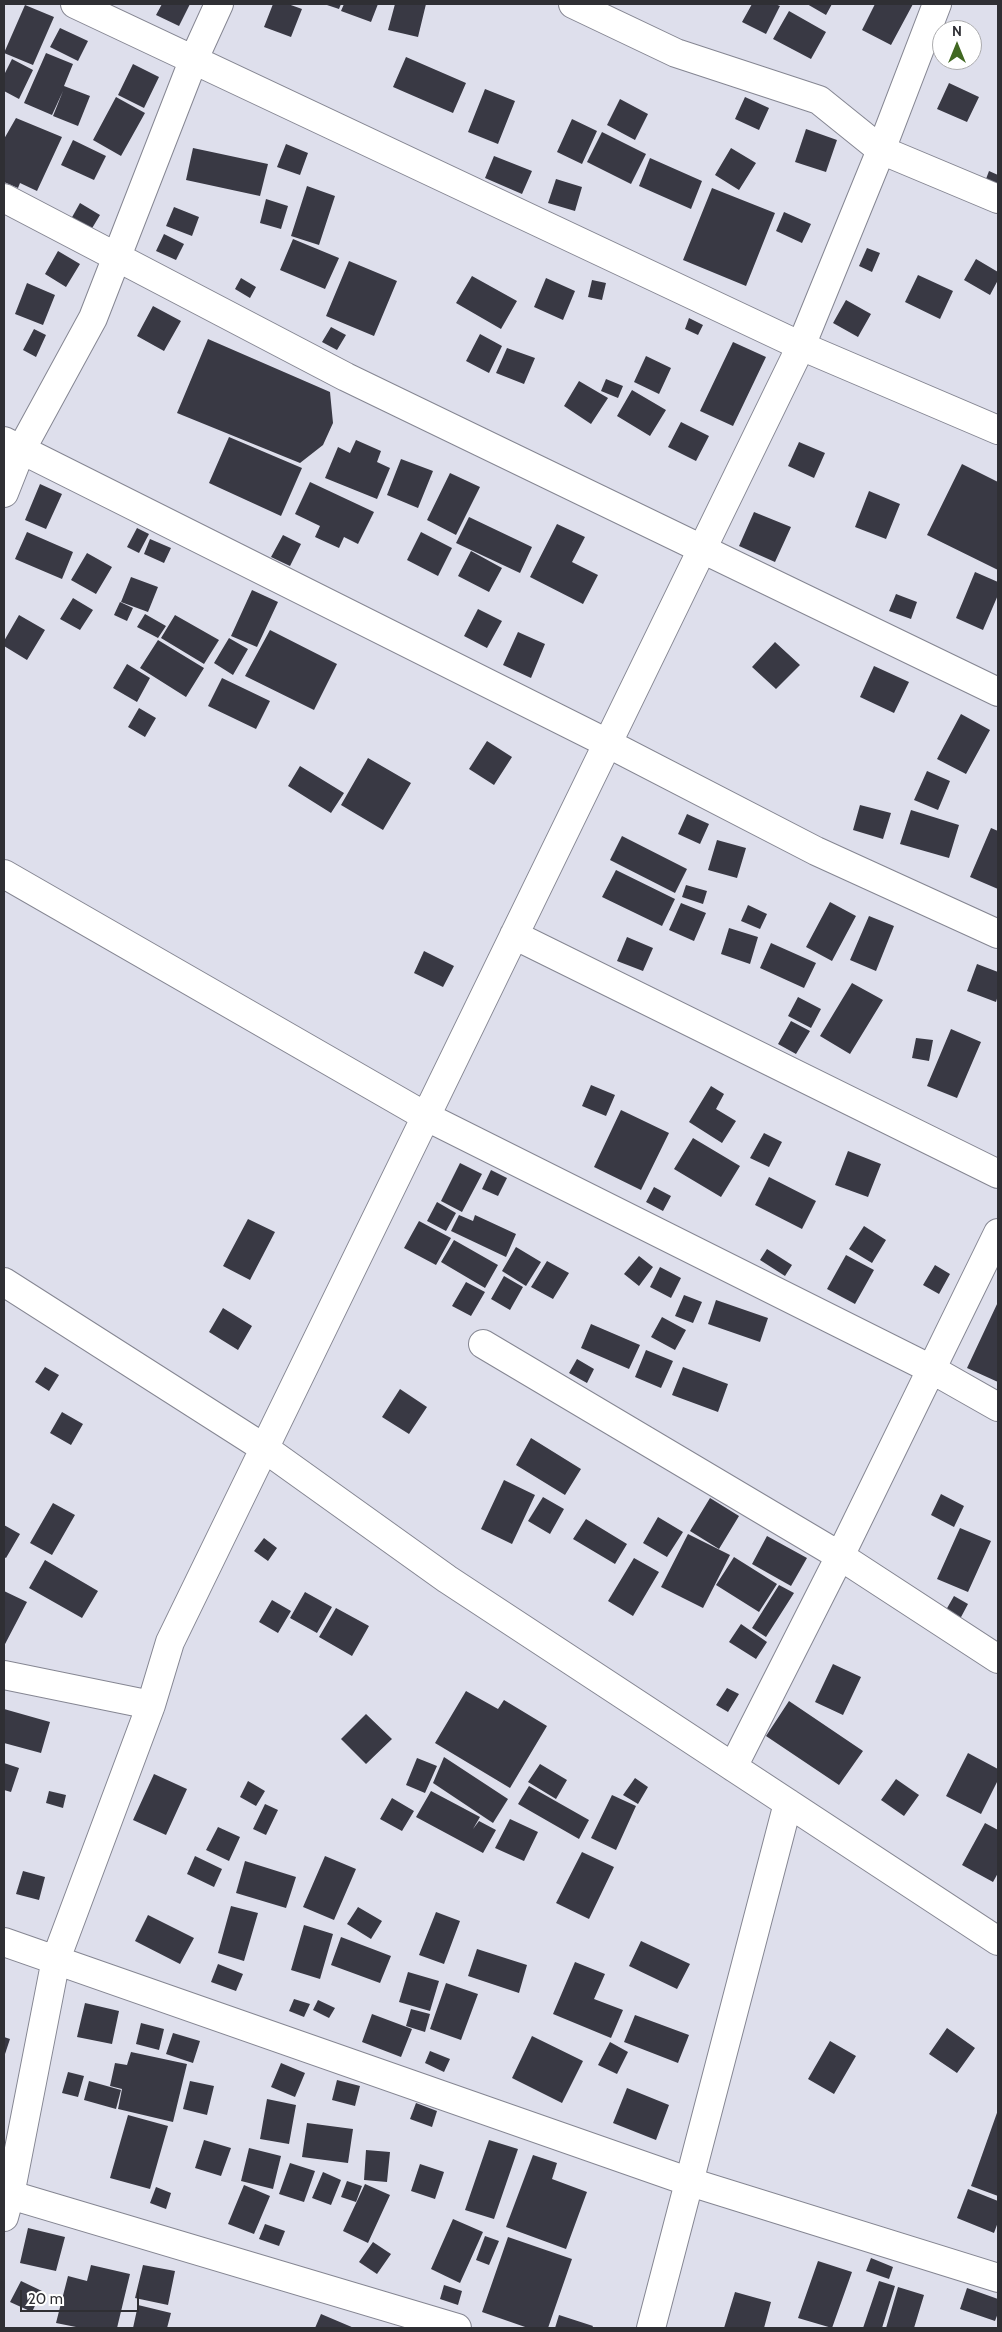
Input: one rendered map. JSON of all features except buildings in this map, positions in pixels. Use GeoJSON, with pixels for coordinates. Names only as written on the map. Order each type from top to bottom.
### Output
{"type":"FeatureCollection","features":[{"type":"Feature","properties":{"kind":"street"},"geometry":{"type":"LineString","coordinates":[[75,4],[801,346],[998,430]]}},
{"type":"Feature","properties":{"kind":"street"},"geometry":{"type":"LineString","coordinates":[[4,493],[13,446],[92,318],[193,61],[219,4]]}},
{"type":"Feature","properties":{"kind":"street"},"geometry":{"type":"LineString","coordinates":[[573,4],[676,53],[819,100],[881,150],[998,199]]}},
{"type":"Feature","properties":{"kind":"street"},"geometry":{"type":"LineString","coordinates":[[457,2328],[6,2202],[56,1958],[151,1705],[170,1642],[801,346],[881,150],[937,4]]}},
{"type":"Feature","properties":{"kind":"street"},"geometry":{"type":"LineString","coordinates":[[4,198],[346,377],[998,692]]}},
{"type":"Feature","properties":{"kind":"street"},"geometry":{"type":"LineString","coordinates":[[13,446],[607,743],[816,851],[998,934]]}},
{"type":"Feature","properties":{"kind":"street"},"geometry":{"type":"LineString","coordinates":[[4,874],[425,1116],[931,1369],[998,1407]]}},
{"type":"Feature","properties":{"kind":"street"},"geometry":{"type":"LineString","coordinates":[[514,935],[998,1174]]}},
{"type":"Feature","properties":{"kind":"street"},"geometry":{"type":"LineString","coordinates":[[733,1767],[840,1556],[998,1233]]}},
{"type":"Feature","properties":{"kind":"street"},"geometry":{"type":"LineString","coordinates":[[4,1282],[264,1448],[447,1580],[998,1941]]}},
{"type":"Feature","properties":{"kind":"street"},"geometry":{"type":"LineString","coordinates":[[483,1344],[840,1556],[998,1659]]}},
{"type":"Feature","properties":{"kind":"street"},"geometry":{"type":"LineString","coordinates":[[4,1675],[151,1705]]}},
{"type":"Feature","properties":{"kind":"street"},"geometry":{"type":"LineString","coordinates":[[651,2328],[788,1803]]}},
{"type":"Feature","properties":{"kind":"street"},"geometry":{"type":"LineString","coordinates":[[4,1942],[56,1958],[690,2182],[998,2278]]}}]}
